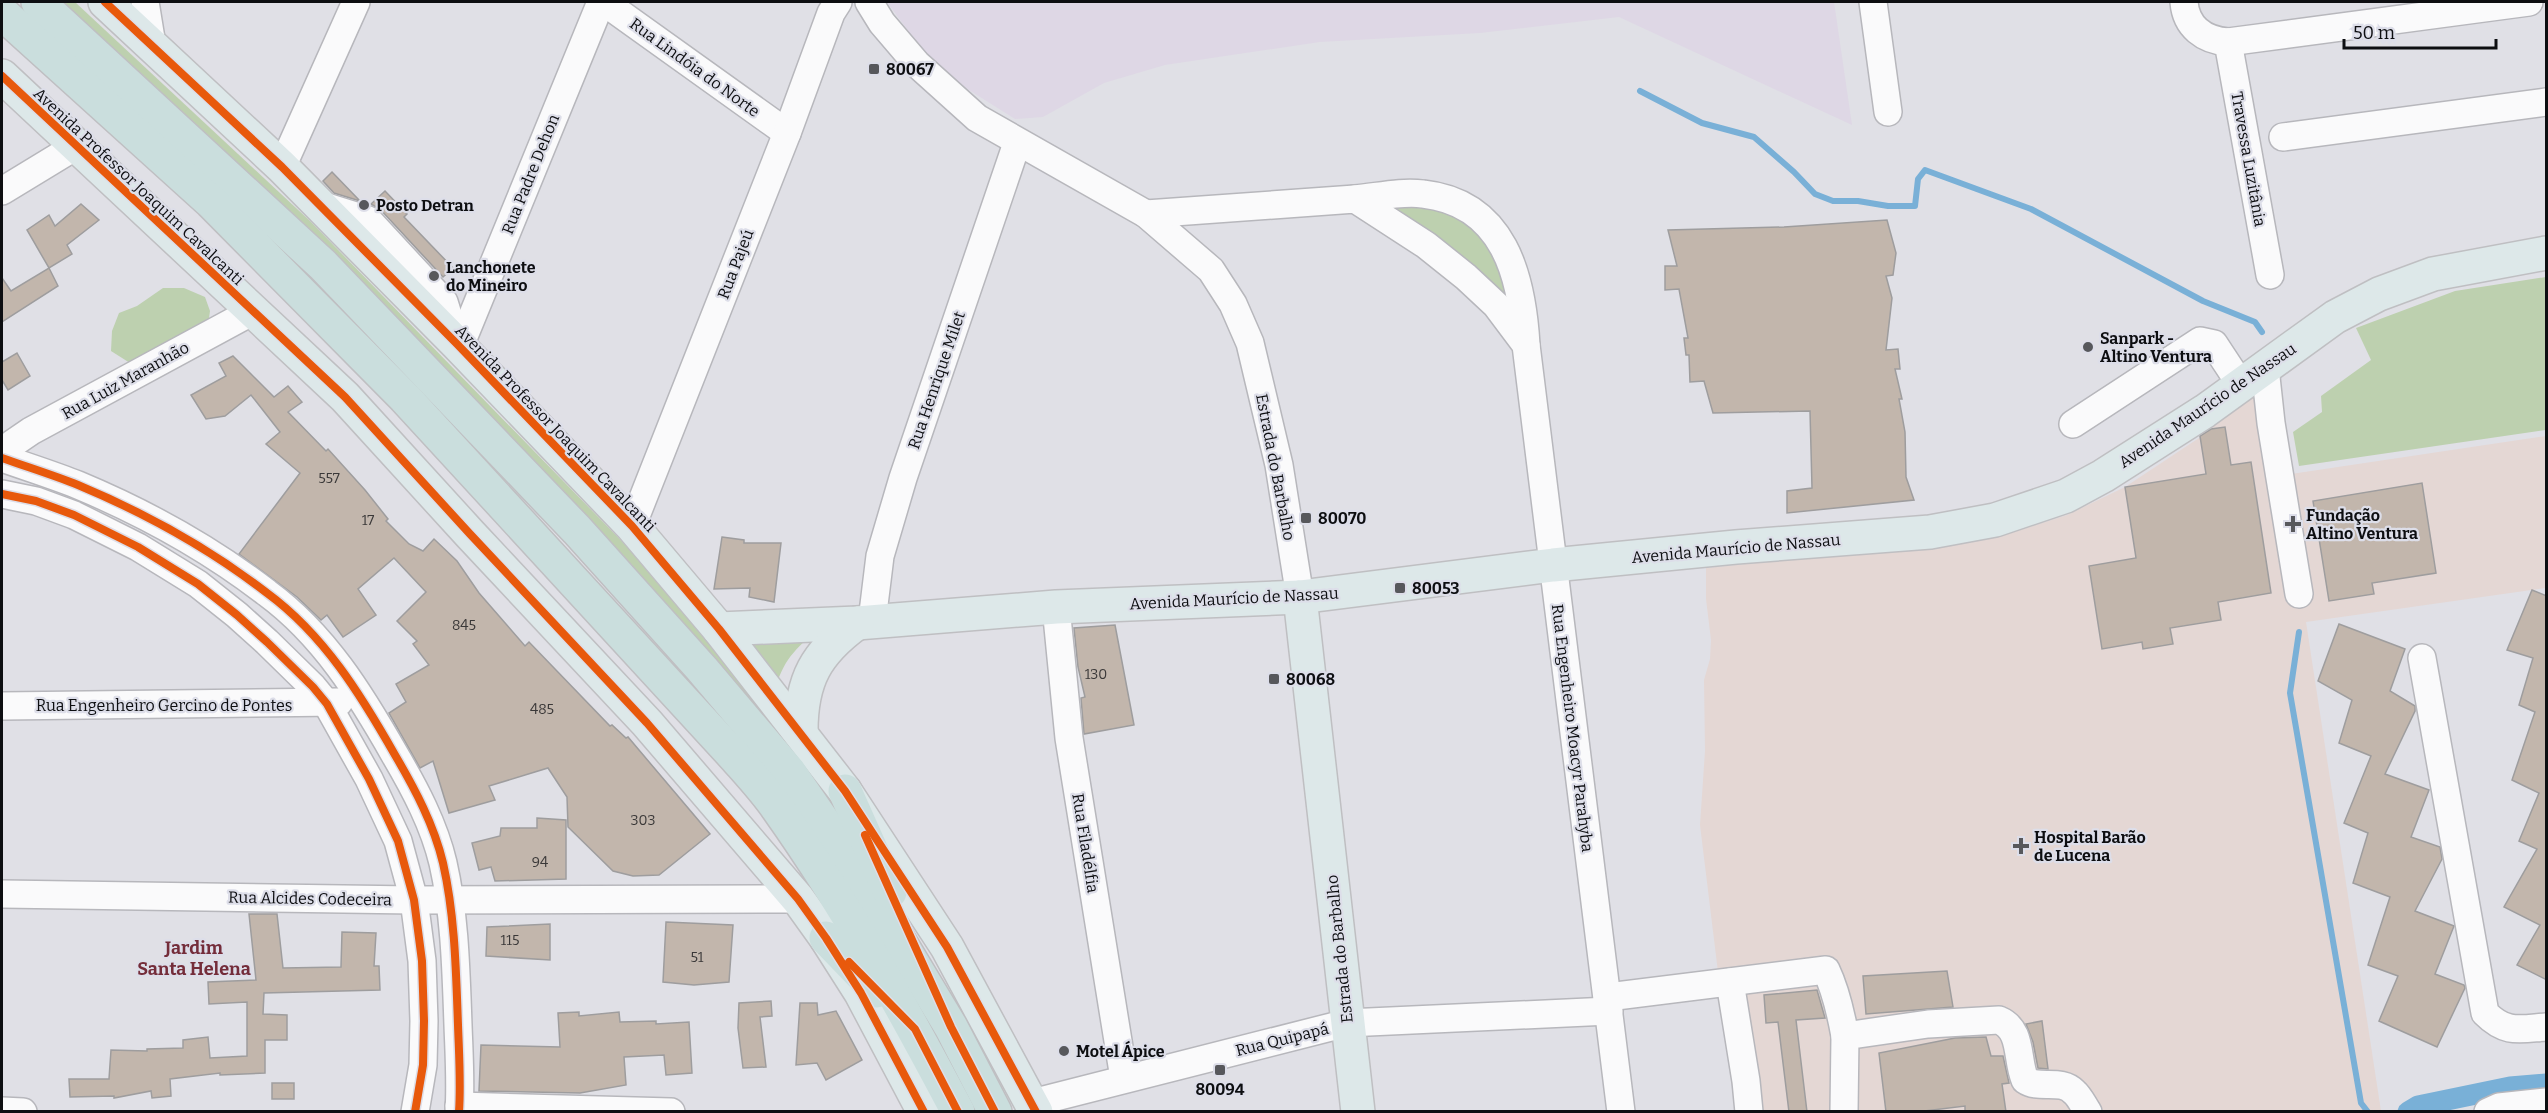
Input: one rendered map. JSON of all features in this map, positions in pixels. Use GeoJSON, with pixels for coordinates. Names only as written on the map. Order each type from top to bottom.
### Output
{"type":"FeatureCollection","features":[{"type":"Feature","properties":{"kind":"highway"},"geometry":{"type":"LineString","coordinates":[[38,2],[323,265],[577,530],[702,669],[797,783],[856,869],[951,1028],[995,1112]]}},
{"type":"Feature","properties":{"kind":"highway","name":"Avenida Professor Joaquim Cavalcanti"},"geometry":{"type":"LineString","coordinates":[[2,13],[211,202],[397,390],[734,756],[777,807],[849,918],[915,1029]]}},
{"type":"Feature","properties":{"kind":"highway"},"geometry":{"type":"LineString","coordinates":[[845,791],[951,1028]]}},
{"type":"Feature","properties":{"kind":"highway"},"geometry":{"type":"LineString","coordinates":[[826,938],[915,1029],[958,1112]]}},
{"type":"Feature","properties":{"kind":"main road","name":"Avenida Professor Joaquim Cavalcanti"},"geometry":{"type":"LineString","coordinates":[[105,2],[282,167],[458,345],[632,526],[719,629],[801,731],[845,791],[946,947],[1034,1107]]}},
{"type":"Feature","properties":{"kind":"main road","name":"Avenida Professor Joaquim Cavalcanti"},"geometry":{"type":"LineString","coordinates":[[2,76],[345,397],[647,723],[798,899],[826,938],[861,993],[924,1112]]}},
{"type":"Feature","properties":{"kind":"main road","name":"Avenida Maurício de Nassau"},"geometry":{"type":"LineString","coordinates":[[719,629],[865,622],[1056,607],[1300,597],[1553,566],[1736,547],[1930,532],[1995,520],[2045,504],[2103,476],[2253,376],[2335,317],[2379,294],[2433,274],[2547,253]]}},
{"type":"Feature","properties":{"kind":"main road","name":"Estrada do Barbalho"},"geometry":{"type":"LineString","coordinates":[[1300,597],[1358,1112]]}},
{"type":"Feature","properties":{"kind":"main road"},"geometry":{"type":"LineString","coordinates":[[801,731],[801,705],[807,681],[815,665],[836,638],[865,622]]}},
{"type":"Feature","properties":{"kind":"street"},"geometry":{"type":"LineString","coordinates":[[145,2],[152,45]]}},
{"type":"Feature","properties":{"kind":"street"},"geometry":{"type":"LineString","coordinates":[[282,167],[356,2]]}},
{"type":"Feature","properties":{"kind":"street","name":"Rua Lindóia do Norte"},"geometry":{"type":"LineString","coordinates":[[602,2],[787,133]]}},
{"type":"Feature","properties":{"kind":"street","name":"Rua Padre Dehon"},"geometry":{"type":"LineString","coordinates":[[458,345],[602,2]]}},
{"type":"Feature","properties":{"kind":"street","name":"Estrada do Barbalho"},"geometry":{"type":"LineString","coordinates":[[869,2],[882,23],[917,64],[977,118],[1017,143],[1146,214],[1211,270],[1233,304],[1250,343],[1279,465],[1300,597]]}},
{"type":"Feature","properties":{"kind":"street"},"geometry":{"type":"LineString","coordinates":[[1873,2],[1888,112]]}},
{"type":"Feature","properties":{"kind":"street"},"geometry":{"type":"LineString","coordinates":[[2184,2],[2188,22],[2196,30],[2214,41],[2228,42],[2529,2]]}},
{"type":"Feature","properties":{"kind":"street","name":"Rua Pajeú"},"geometry":{"type":"LineString","coordinates":[[632,526],[787,133],[828,5]]}},
{"type":"Feature","properties":{"kind":"street","name":"Travessa Luzitânia"},"geometry":{"type":"LineString","coordinates":[[2228,42],[2270,275]]}},
{"type":"Feature","properties":{"kind":"street"},"geometry":{"type":"LineString","coordinates":[[2283,137],[2547,102]]}},
{"type":"Feature","properties":{"kind":"street","name":"Rua Henrique Milet"},"geometry":{"type":"LineString","coordinates":[[865,622],[880,556],[903,478],[1017,143]]}},
{"type":"Feature","properties":{"kind":"street"},"geometry":{"type":"LineString","coordinates":[[2,191],[76,146]]}},
{"type":"Feature","properties":{"kind":"street","name":"Rua Engenheiro Moacyr Parahyba"},"geometry":{"type":"LineString","coordinates":[[1146,214],[1422,194],[1449,200],[1473,212],[1495,231],[1508,253],[1518,280],[1524,316],[1621,1112]]}},
{"type":"Feature","properties":{"kind":"street","name":"Rua Engenheiro Moacyr Parahyba"},"geometry":{"type":"LineString","coordinates":[[1354,200],[1426,245],[1466,276],[1496,305],[1526,345]]}},
{"type":"Feature","properties":{"kind":"street","name":"Rua Luiz Maranhão"},"geometry":{"type":"LineString","coordinates":[[2,456],[12,444],[31,431],[253,311]]}},
{"type":"Feature","properties":{"kind":"street"},"geometry":{"type":"LineString","coordinates":[[2073,424],[2200,341],[2214,344],[2253,376],[2271,423],[2299,594]]}},
{"type":"Feature","properties":{"kind":"street"},"geometry":{"type":"LineString","coordinates":[[2,456],[78,485],[152,520],[219,558],[269,594],[312,635],[363,699],[413,786],[429,821],[443,861],[450,899],[457,999],[459,1109],[671,1112]]}},
{"type":"Feature","properties":{"kind":"street"},"geometry":{"type":"LineString","coordinates":[[2,494],[36,501],[74,514],[138,547],[198,584],[245,622],[313,687],[327,704],[369,779],[398,841],[414,900],[422,961],[424,1021],[423,1065],[415,1112]]}},
{"type":"Feature","properties":{"kind":"street","name":"Rua Filadélfia"},"geometry":{"type":"LineString","coordinates":[[1056,607],[1069,738],[1124,1078]]}},
{"type":"Feature","properties":{"kind":"street"},"geometry":{"type":"LineString","coordinates":[[2422,658],[2485,1013],[2496,1024],[2511,1030],[2547,1027]]}},
{"type":"Feature","properties":{"kind":"street","name":"Rua Engenheiro Gercino de Pontes"},"geometry":{"type":"LineString","coordinates":[[2,706],[327,704],[363,699]]}},
{"type":"Feature","properties":{"kind":"street","name":"Rua Alcides Codeceira"},"geometry":{"type":"LineString","coordinates":[[2,894],[414,900],[798,899]]}},
{"type":"Feature","properties":{"kind":"street","name":"Rua Quipapá"},"geometry":{"type":"LineString","coordinates":[[1034,1107],[1124,1078],[1347,1023],[1609,1004],[1730,982],[1826,970],[1832,982],[1845,1036]]}},
{"type":"Feature","properties":{"kind":"street"},"geometry":{"type":"LineString","coordinates":[[1730,982],[1749,1112]]}},
{"type":"Feature","properties":{"kind":"street"},"geometry":{"type":"LineString","coordinates":[[1861,1112],[1844,1101],[1845,1036],[1928,1024],[1999,1020],[2007,1024],[2014,1032],[2025,1080],[2030,1083],[2063,1085],[2070,1088],[2088,1112]]}},
{"type":"Feature","properties":{"kind":"street"},"geometry":{"type":"LineString","coordinates":[[2488,1112],[2499,1107],[2547,1102]]}},
{"type":"Feature","properties":{"kind":"street"},"geometry":{"type":"LineString","coordinates":[[2,1111],[23,1112]]}},
{"type":"Feature","properties":{"kind":"shaded area"},"geometry":{"type":"Polygon","coordinates":[[[887,2],[1834,2],[1852,125],[1619,17],[1480,33],[1320,42],[1165,65],[1104,83],[1043,117],[1015,119],[969,90],[928,58],[887,2]]]}},
{"type":"Feature","properties":{"kind":"shaded area","name":"Hospital Barão de Lucena"},"geometry":{"type":"Polygon","coordinates":[[[2277,377],[2291,474],[2546,436],[2546,588],[2306,622],[2381,1111],[1735,1111],[1700,825],[1705,751],[1704,680],[1710,659],[1711,640],[1706,599],[1706,568],[1920,546],[2011,533],[2067,515],[2125,487],[2199,438],[2277,377]]]}},
{"type":"Feature","properties":{"kind":"green space"},"geometry":{"type":"Polygon","coordinates":[[[54,2],[75,2],[310,221],[681,602],[804,770],[54,2]]]}},
{"type":"Feature","properties":{"kind":"green space"},"geometry":{"type":"Polygon","coordinates":[[[1401,193],[1475,220],[1509,286],[1512,317],[1390,213],[1401,193]]]}},
{"type":"Feature","properties":{"kind":"green space"},"geometry":{"type":"Polygon","coordinates":[[[2546,277],[2546,430],[2299,466],[2293,432],[2322,412],[2321,396],[2371,360],[2356,328],[2455,291],[2546,277]]]}},
{"type":"Feature","properties":{"kind":"green space"},"geometry":{"type":"Polygon","coordinates":[[[163,288],[184,288],[205,297],[210,311],[207,332],[130,363],[111,351],[112,331],[119,313],[137,306],[163,288]]]}},
{"type":"Feature","properties":{"kind":"green space"},"geometry":{"type":"Polygon","coordinates":[[[822,627],[793,653],[783,668],[776,687],[743,637],[822,627]]]}},
{"type":"Feature","properties":{"kind":"building"},"geometry":{"type":"Polygon","coordinates":[[[332,172],[360,201],[334,193],[323,181],[332,172]]]}},
{"type":"Feature","properties":{"kind":"building"},"geometry":{"type":"Polygon","coordinates":[[[385,191],[407,214],[404,217],[453,268],[443,277],[380,209],[371,204],[385,191]]]}},
{"type":"Feature","properties":{"kind":"building"},"geometry":{"type":"Polygon","coordinates":[[[81,204],[99,220],[67,245],[72,254],[49,268],[27,230],[49,215],[55,226],[81,204]]]}},
{"type":"Feature","properties":{"kind":"building"},"geometry":{"type":"Polygon","coordinates":[[[1887,220],[1896,253],[1893,275],[1886,276],[1892,298],[1886,350],[1898,349],[1900,369],[1895,369],[1902,399],[1899,399],[1905,432],[1906,477],[1914,500],[1787,513],[1787,491],[1812,488],[1810,411],[1713,413],[1704,381],[1690,382],[1689,355],[1686,355],[1684,338],[1688,338],[1679,289],[1665,290],[1665,266],[1677,266],[1668,230],[1784,227],[1887,220]]]}},
{"type":"Feature","properties":{"kind":"building"},"geometry":{"type":"Polygon","coordinates":[[[49,268],[58,286],[2,322],[2,278],[11,291],[49,268]]]}},
{"type":"Feature","properties":{"kind":"building"},"geometry":{"type":"Polygon","coordinates":[[[17,353],[30,376],[8,390],[2,380],[2,362],[17,353]]]}},
{"type":"Feature","properties":{"kind":"building"},"geometry":{"type":"Polygon","coordinates":[[[233,356],[274,397],[288,386],[302,402],[288,412],[326,451],[328,449],[365,490],[388,519],[386,521],[409,544],[423,551],[434,539],[457,561],[479,593],[525,646],[529,642],[610,726],[612,725],[626,738],[628,737],[710,834],[659,875],[633,876],[613,871],[568,827],[567,797],[548,768],[489,786],[495,800],[449,813],[433,761],[420,768],[389,713],[406,702],[396,684],[429,665],[413,644],[417,641],[397,621],[426,592],[394,558],[358,589],[376,615],[343,637],[327,615],[321,620],[297,597],[239,554],[300,473],[266,444],[280,432],[251,395],[225,416],[206,419],[191,395],[226,376],[219,363],[233,356]]]}},
{"type":"Feature","properties":{"kind":"building"},"geometry":{"type":"Polygon","coordinates":[[[2225,427],[2231,465],[2251,462],[2271,593],[2218,602],[2221,620],[2170,628],[2173,644],[2143,649],[2142,642],[2102,649],[2089,566],[2136,558],[2125,487],[2206,474],[2200,436],[2211,429],[2225,427]]]}},
{"type":"Feature","properties":{"kind":"building"},"geometry":{"type":"Polygon","coordinates":[[[2422,483],[2436,573],[2372,583],[2374,594],[2329,601],[2313,501],[2422,483]]]}},
{"type":"Feature","properties":{"kind":"building"},"geometry":{"type":"Polygon","coordinates":[[[722,537],[744,540],[744,543],[781,543],[774,602],[749,597],[750,588],[714,589],[722,537]]]}},
{"type":"Feature","properties":{"kind":"building"},"geometry":{"type":"Polygon","coordinates":[[[2532,590],[2547,596],[2547,980],[2517,965],[2540,925],[2504,907],[2537,849],[2519,841],[2539,793],[2512,780],[2535,712],[2519,705],[2533,658],[2507,650],[2532,590]]]}},
{"type":"Feature","properties":{"kind":"building"},"geometry":{"type":"Polygon","coordinates":[[[2339,624],[2405,649],[2390,691],[2415,706],[2415,711],[2385,774],[2429,790],[2411,837],[2440,847],[2442,859],[2415,911],[2454,926],[2435,974],[2464,985],[2465,988],[2437,1047],[2379,1021],[2398,976],[2368,965],[2390,897],[2353,883],[2368,833],[2344,823],[2371,756],[2339,743],[2352,700],[2318,681],[2339,624]]]}},
{"type":"Feature","properties":{"kind":"building"},"geometry":{"type":"Polygon","coordinates":[[[1115,625],[1134,725],[1084,734],[1081,698],[1085,697],[1078,667],[1074,628],[1115,625]]]}},
{"type":"Feature","properties":{"kind":"building"},"geometry":{"type":"Polygon","coordinates":[[[537,818],[566,820],[566,879],[495,881],[491,867],[479,870],[472,843],[500,836],[501,828],[537,828],[537,818]]]}},
{"type":"Feature","properties":{"kind":"building"},"geometry":{"type":"Polygon","coordinates":[[[249,914],[277,914],[283,968],[341,967],[342,932],[376,933],[374,966],[379,966],[380,990],[264,993],[263,1014],[287,1015],[287,1040],[265,1040],[265,1073],[220,1075],[220,1073],[170,1079],[171,1096],[152,1098],[151,1091],[114,1098],[114,1096],[70,1097],[69,1079],[109,1079],[111,1050],[147,1051],[147,1049],[183,1048],[183,1040],[208,1037],[210,1058],[247,1056],[247,1002],[209,1004],[208,982],[256,980],[249,914]]]}},
{"type":"Feature","properties":{"kind":"building"},"geometry":{"type":"Polygon","coordinates":[[[666,922],[733,925],[729,982],[694,985],[663,982],[666,922]]]}},
{"type":"Feature","properties":{"kind":"building"},"geometry":{"type":"Polygon","coordinates":[[[550,924],[550,960],[486,956],[487,927],[550,924]]]}},
{"type":"Feature","properties":{"kind":"building"},"geometry":{"type":"Polygon","coordinates":[[[1947,971],[1953,1007],[1866,1014],[1863,976],[1947,971]]]}},
{"type":"Feature","properties":{"kind":"building"},"geometry":{"type":"Polygon","coordinates":[[[1817,990],[1825,1018],[1796,1020],[1807,1112],[1789,1112],[1778,1022],[1766,1023],[1764,995],[1817,990]]]}},
{"type":"Feature","properties":{"kind":"building"},"geometry":{"type":"Polygon","coordinates":[[[771,1001],[772,1016],[760,1017],[766,1067],[743,1068],[738,1028],[739,1003],[771,1001]]]}},
{"type":"Feature","properties":{"kind":"building"},"geometry":{"type":"Polygon","coordinates":[[[800,1003],[817,1003],[818,1015],[836,1011],[862,1060],[826,1080],[817,1063],[796,1065],[800,1003]]]}},
{"type":"Feature","properties":{"kind":"building"},"geometry":{"type":"Polygon","coordinates":[[[579,1012],[579,1016],[619,1012],[620,1022],[656,1021],[656,1024],[689,1022],[692,1073],[666,1075],[664,1055],[624,1057],[626,1085],[580,1093],[479,1091],[481,1045],[560,1047],[558,1013],[579,1012]]]}},
{"type":"Feature","properties":{"kind":"building"},"geometry":{"type":"Polygon","coordinates":[[[2042,1021],[2048,1069],[2038,1068],[2033,1042],[2026,1024],[2042,1021]]]}},
{"type":"Feature","properties":{"kind":"building"},"geometry":{"type":"Polygon","coordinates":[[[1986,1037],[1991,1056],[2003,1056],[2009,1083],[2002,1084],[2006,1112],[1965,1112],[1965,1106],[1916,1112],[1886,1112],[1879,1053],[1955,1038],[1986,1037]]]}},
{"type":"Feature","properties":{"kind":"building"},"geometry":{"type":"Polygon","coordinates":[[[272,1083],[294,1083],[294,1099],[272,1099],[272,1083]]]}},
{"type":"Feature","properties":{"kind":"waterway"},"geometry":{"type":"LineString","coordinates":[[1640,91],[1702,123],[1754,137],[1815,194],[1833,201],[1915,206],[1918,179],[1925,170],[2031,209],[2203,301],[2255,322],[2262,332]]}},
{"type":"Feature","properties":{"kind":"waterway"},"geometry":{"type":"LineString","coordinates":[[2299,632],[2290,693],[2361,1103],[2368,1112]]}},
{"type":"Feature","properties":{"kind":"waterway"},"geometry":{"type":"LineString","coordinates":[[2408,1112],[2418,1106],[2510,1087],[2546,1084]]}},
{"type":"Feature","properties":{"kind":"cycle path"},"geometry":{"type":"LineString","coordinates":[[105,2],[282,167],[457,344],[632,526],[719,629],[845,791],[947,947],[1036,1112]]}},
{"type":"Feature","properties":{"kind":"cycle path"},"geometry":{"type":"LineString","coordinates":[[2,76],[345,397],[647,723],[798,899],[826,938],[861,993],[924,1112]]}},
{"type":"Feature","properties":{"kind":"cycle path"},"geometry":{"type":"LineString","coordinates":[[2,458],[69,481],[103,496],[200,547],[245,577],[287,610],[324,647],[355,688],[417,794],[435,835],[443,863],[450,903],[457,984],[459,1112]]}},
{"type":"Feature","properties":{"kind":"cycle path"},"geometry":{"type":"LineString","coordinates":[[2,494],[36,501],[74,515],[138,547],[198,584],[267,642],[327,704],[369,779],[398,841],[414,900],[422,961],[424,1021],[423,1065],[415,1112]]}},
{"type":"Feature","properties":{"kind":"cycle path"},"geometry":{"type":"LineString","coordinates":[[865,835],[951,1027],[995,1112]]}},
{"type":"Feature","properties":{"kind":"cycle path"},"geometry":{"type":"LineString","coordinates":[[849,962],[915,1029],[958,1112]]}},
{"type":"Feature","properties":{"kind":"place","name":"80067"},"geometry":{"type":"Point","coordinates":[874,69]}},
{"type":"Feature","properties":{"kind":"place","name":"Posto Detran"},"geometry":{"type":"Point","coordinates":[364,205]}},
{"type":"Feature","properties":{"kind":"place","name":"Lanchonete do Mineiro"},"geometry":{"type":"Point","coordinates":[434,276]}},
{"type":"Feature","properties":{"kind":"place","name":"Sanpark - Altino Ventura"},"geometry":{"type":"Point","coordinates":[2088,347]}},
{"type":"Feature","properties":{"kind":"place","name":"80070"},"geometry":{"type":"Point","coordinates":[1306,518]}},
{"type":"Feature","properties":{"kind":"place","name":"Fundação Altino Ventura"},"geometry":{"type":"Point","coordinates":[2293,524]}},
{"type":"Feature","properties":{"kind":"place","name":"80053"},"geometry":{"type":"Point","coordinates":[1400,588]}},
{"type":"Feature","properties":{"kind":"place","name":"80068"},"geometry":{"type":"Point","coordinates":[1274,679]}},
{"type":"Feature","properties":{"kind":"place","name":"Hospital Barão de Lucena"},"geometry":{"type":"Point","coordinates":[2021,846]}},
{"type":"Feature","properties":{"kind":"place","name":"Motel Ápice"},"geometry":{"type":"Point","coordinates":[1064,1051]}},
{"type":"Feature","properties":{"kind":"place","name":"80094"},"geometry":{"type":"Point","coordinates":[1220,1070]}},
{"type":"Feature","properties":{"kind":"district","name":"Jardim Santa Helena"},"geometry":{"type":"Point","coordinates":[194,958]}}]}
